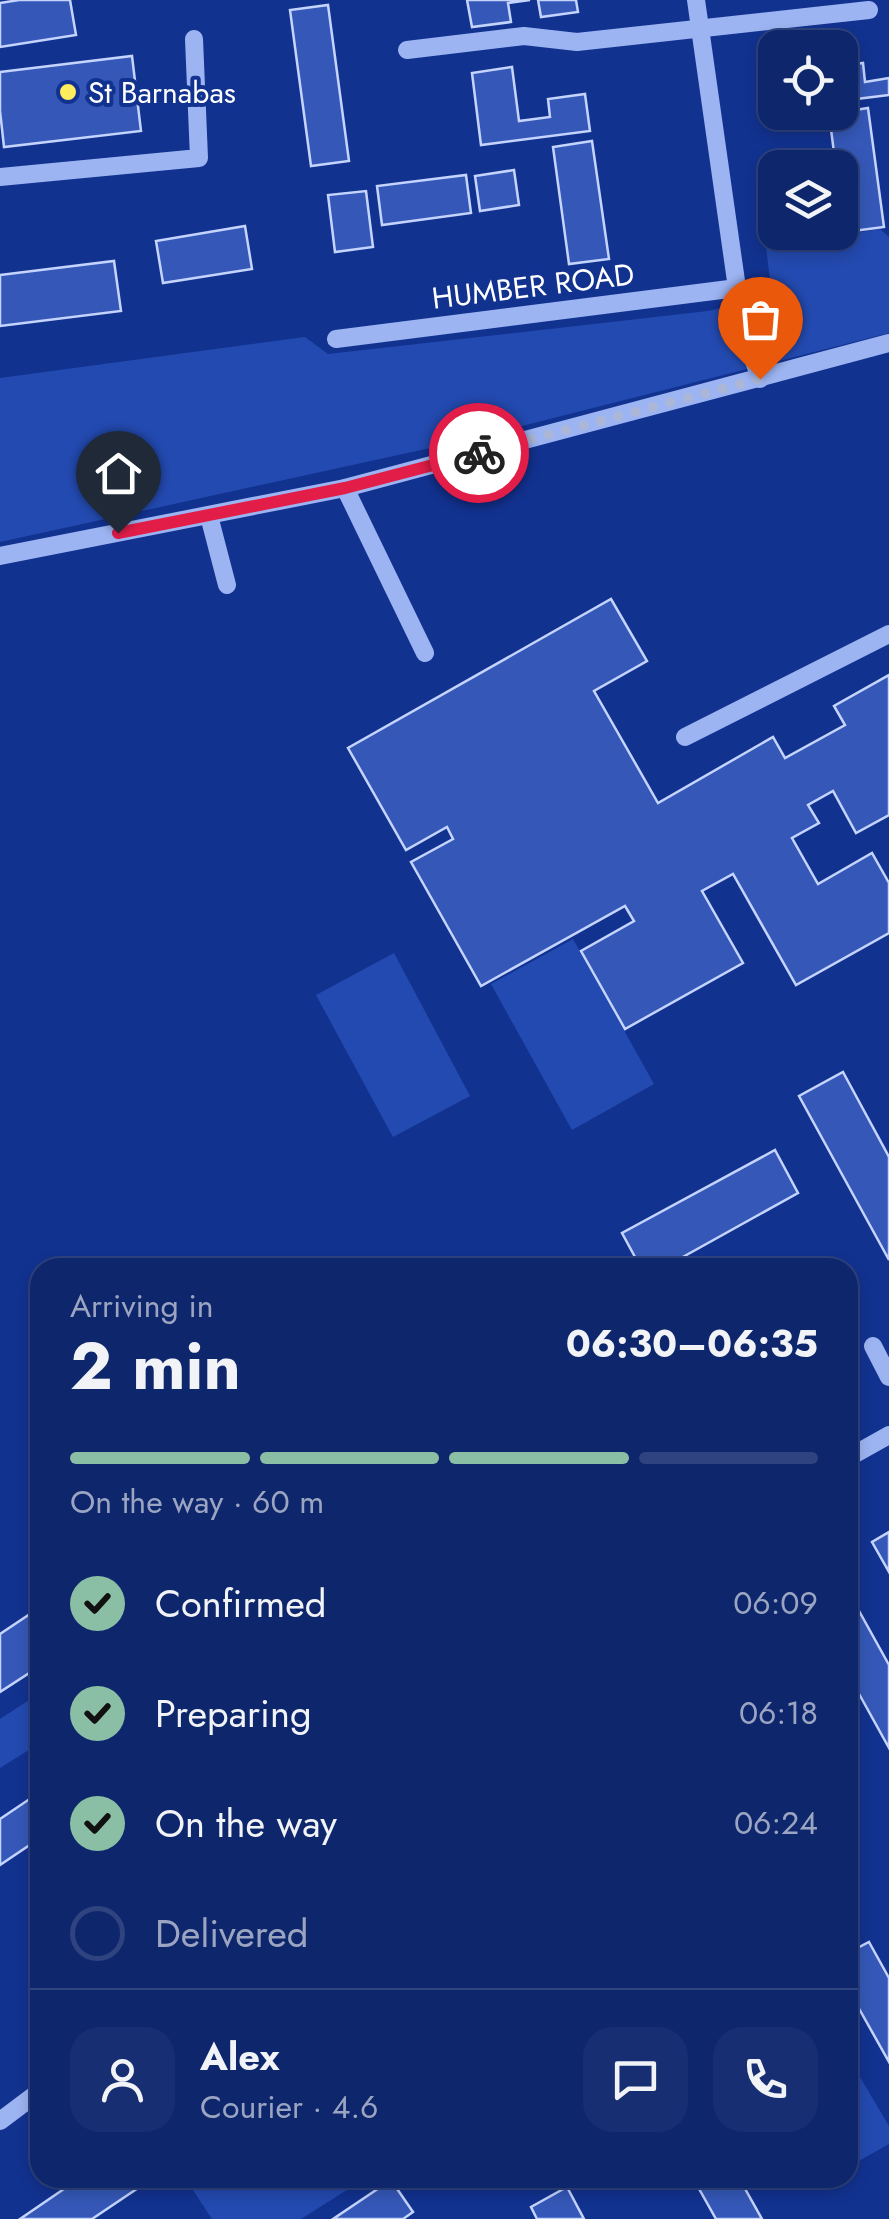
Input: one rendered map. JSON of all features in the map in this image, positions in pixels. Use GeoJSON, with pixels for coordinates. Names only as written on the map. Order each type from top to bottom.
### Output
{"type":"FeatureCollection","features":[{"type":"Feature","properties":{"kind":"street"},"geometry":{"type":"LineString","coordinates":[[696,0],[737,288],[760,379]]}},
{"type":"Feature","properties":{"kind":"street"},"geometry":{"type":"LineString","coordinates":[[407,50],[524,36],[577,42],[869,10]]}},
{"type":"Feature","properties":{"kind":"street"},"geometry":{"type":"LineString","coordinates":[[0,178],[199,158],[194,39]]}},
{"type":"Feature","properties":{"kind":"street","name":"HUMBER ROAD"},"geometry":{"type":"LineString","coordinates":[[336,340],[737,288]]}},
{"type":"Feature","properties":{"kind":"street"},"geometry":{"type":"LineString","coordinates":[[0,556],[345,488],[889,344]]}},
{"type":"Feature","properties":{"kind":"street"},"geometry":{"type":"LineString","coordinates":[[345,488],[425,653]]}},
{"type":"Feature","properties":{"kind":"street"},"geometry":{"type":"LineString","coordinates":[[209,516],[226,585]]}},
{"type":"Feature","properties":{"kind":"street"},"geometry":{"type":"LineString","coordinates":[[685,737],[889,634]]}},
{"type":"Feature","properties":{"kind":"street"},"geometry":{"type":"LineString","coordinates":[[873,1346],[889,1377]]}},
{"type":"Feature","properties":{"kind":"street"},"geometry":{"type":"LineString","coordinates":[[858,1452],[889,1434]]}},
{"type":"Feature","properties":{"kind":"street"},"geometry":{"type":"LineString","coordinates":[[0,2121],[30,2098]]}},
{"type":"Feature","properties":{"kind":"shaded area"},"geometry":{"type":"Polygon","coordinates":[[[880,229],[889,237],[889,333],[467,440],[0,542],[0,378],[305,337],[328,354],[708,311],[772,296],[766,250],[858,250],[858,232],[880,229]]]}},
{"type":"Feature","properties":{"kind":"shaded area"},"geometry":{"type":"Polygon","coordinates":[[[573,939],[654,1084],[572,1130],[491,984],[573,939]]]}},
{"type":"Feature","properties":{"kind":"shaded area"},"geometry":{"type":"Polygon","coordinates":[[[394,953],[470,1096],[393,1137],[316,995],[394,953]]]}},
{"type":"Feature","properties":{"kind":"shaded area"},"geometry":{"type":"Polygon","coordinates":[[[30,1700],[30,1749],[0,1768],[0,1719],[30,1700]]]}},
{"type":"Feature","properties":{"kind":"shaded area"},"geometry":{"type":"Polygon","coordinates":[[[858,2074],[889,2126],[889,2144],[858,2161],[858,2074]]]}},
{"type":"Feature","properties":{"kind":"shaded area"},"geometry":{"type":"Polygon","coordinates":[[[192,2188],[350,2188],[301,2219],[212,2219],[192,2188]]]}},
{"type":"Feature","properties":{"kind":"building"},"geometry":{"type":"Polygon","coordinates":[[[70,0],[76,35],[0,47],[0,3],[70,0]]]}},
{"type":"Feature","properties":{"kind":"building"},"geometry":{"type":"Polygon","coordinates":[[[467,0],[530,0],[508,3],[511,22],[472,27],[467,0]]]}},
{"type":"Feature","properties":{"kind":"building"},"geometry":{"type":"Polygon","coordinates":[[[538,0],[576,0],[578,12],[541,17],[538,0]]]}},
{"type":"Feature","properties":{"kind":"building"},"geometry":{"type":"Polygon","coordinates":[[[328,5],[349,161],[311,166],[290,10],[328,5]]]}},
{"type":"Feature","properties":{"kind":"building","name":"St Barnabas"},"geometry":{"type":"Polygon","coordinates":[[[132,56],[141,131],[4,147],[0,72],[132,56]]]}},
{"type":"Feature","properties":{"kind":"building"},"geometry":{"type":"Polygon","coordinates":[[[863,63],[865,82],[889,78],[889,95],[858,99],[858,64],[863,63]]]}},
{"type":"Feature","properties":{"kind":"building"},"geometry":{"type":"Polygon","coordinates":[[[512,67],[519,121],[550,117],[548,99],[585,94],[590,131],[481,145],[472,73],[512,67]]]}},
{"type":"Feature","properties":{"kind":"building"},"geometry":{"type":"Polygon","coordinates":[[[868,108],[884,227],[858,230],[858,150],[834,150],[831,130],[858,130],[858,110],[868,108]]]}},
{"type":"Feature","properties":{"kind":"building"},"geometry":{"type":"Polygon","coordinates":[[[592,141],[609,259],[569,264],[553,147],[592,141]]]}},
{"type":"Feature","properties":{"kind":"building"},"geometry":{"type":"Polygon","coordinates":[[[514,170],[519,205],[480,211],[475,176],[514,170]]]}},
{"type":"Feature","properties":{"kind":"building"},"geometry":{"type":"Polygon","coordinates":[[[466,175],[471,213],[382,225],[377,186],[466,175]]]}},
{"type":"Feature","properties":{"kind":"building"},"geometry":{"type":"Polygon","coordinates":[[[366,191],[373,247],[335,252],[328,195],[366,191]]]}},
{"type":"Feature","properties":{"kind":"building"},"geometry":{"type":"Polygon","coordinates":[[[245,226],[252,269],[163,283],[156,241],[245,226]]]}},
{"type":"Feature","properties":{"kind":"building"},"geometry":{"type":"Polygon","coordinates":[[[114,261],[121,311],[0,326],[0,275],[114,261]]]}},
{"type":"Feature","properties":{"kind":"building"},"geometry":{"type":"Polygon","coordinates":[[[611,599],[647,661],[594,691],[658,803],[773,737],[785,758],[845,725],[834,706],[889,675],[889,815],[856,833],[833,791],[808,805],[819,823],[792,838],[818,884],[872,853],[889,883],[889,933],[796,985],[733,874],[702,891],[743,963],[625,1029],[581,951],[634,921],[625,906],[481,986],[411,862],[453,839],[447,827],[406,850],[348,748],[611,599]]]}},
{"type":"Feature","properties":{"kind":"building"},"geometry":{"type":"Polygon","coordinates":[[[843,1072],[889,1157],[889,1260],[799,1096],[843,1072]]]}},
{"type":"Feature","properties":{"kind":"building"},"geometry":{"type":"Polygon","coordinates":[[[775,1150],[798,1193],[681,1258],[636,1258],[622,1233],[775,1150]]]}},
{"type":"Feature","properties":{"kind":"building"},"geometry":{"type":"Polygon","coordinates":[[[889,1532],[889,1572],[872,1542],[889,1532]]]}},
{"type":"Feature","properties":{"kind":"building"},"geometry":{"type":"Polygon","coordinates":[[[858,1609],[889,1665],[889,1748],[858,1692],[858,1609]]]}},
{"type":"Feature","properties":{"kind":"building"},"geometry":{"type":"Polygon","coordinates":[[[30,1614],[30,1672],[0,1692],[0,1634],[30,1614]]]}},
{"type":"Feature","properties":{"kind":"building"},"geometry":{"type":"Polygon","coordinates":[[[30,1799],[30,1845],[0,1865],[0,1819],[30,1799]]]}},
{"type":"Feature","properties":{"kind":"building"},"geometry":{"type":"Polygon","coordinates":[[[869,1942],[889,1978],[889,2062],[858,2007],[858,1948],[869,1942]]]}},
{"type":"Feature","properties":{"kind":"building"},"geometry":{"type":"Polygon","coordinates":[[[65,2188],[138,2188],[92,2219],[20,2219],[65,2188]]]}},
{"type":"Feature","properties":{"kind":"building"},"geometry":{"type":"Polygon","coordinates":[[[379,2188],[396,2188],[413,2212],[403,2219],[333,2219],[379,2188]]]}},
{"type":"Feature","properties":{"kind":"building"},"geometry":{"type":"Polygon","coordinates":[[[568,2188],[584,2219],[537,2219],[531,2207],[568,2188]]]}},
{"type":"Feature","properties":{"kind":"building"},"geometry":{"type":"Polygon","coordinates":[[[699,2188],[745,2188],[762,2219],[716,2219],[699,2188]]]}},
{"type":"Feature","properties":{"kind":"way so far"},"geometry":{"type":"LineString","coordinates":[[479,453],[760,379]]}},
{"type":"Feature","properties":{"kind":"place","name":"St Barnabas"},"geometry":{"type":"Point","coordinates":[68,92]}},
{"type":"Feature","properties":{"kind":"route"},"geometry":{"type":"LineString","coordinates":[[118,533],[345,488],[479,453]]}}]}
